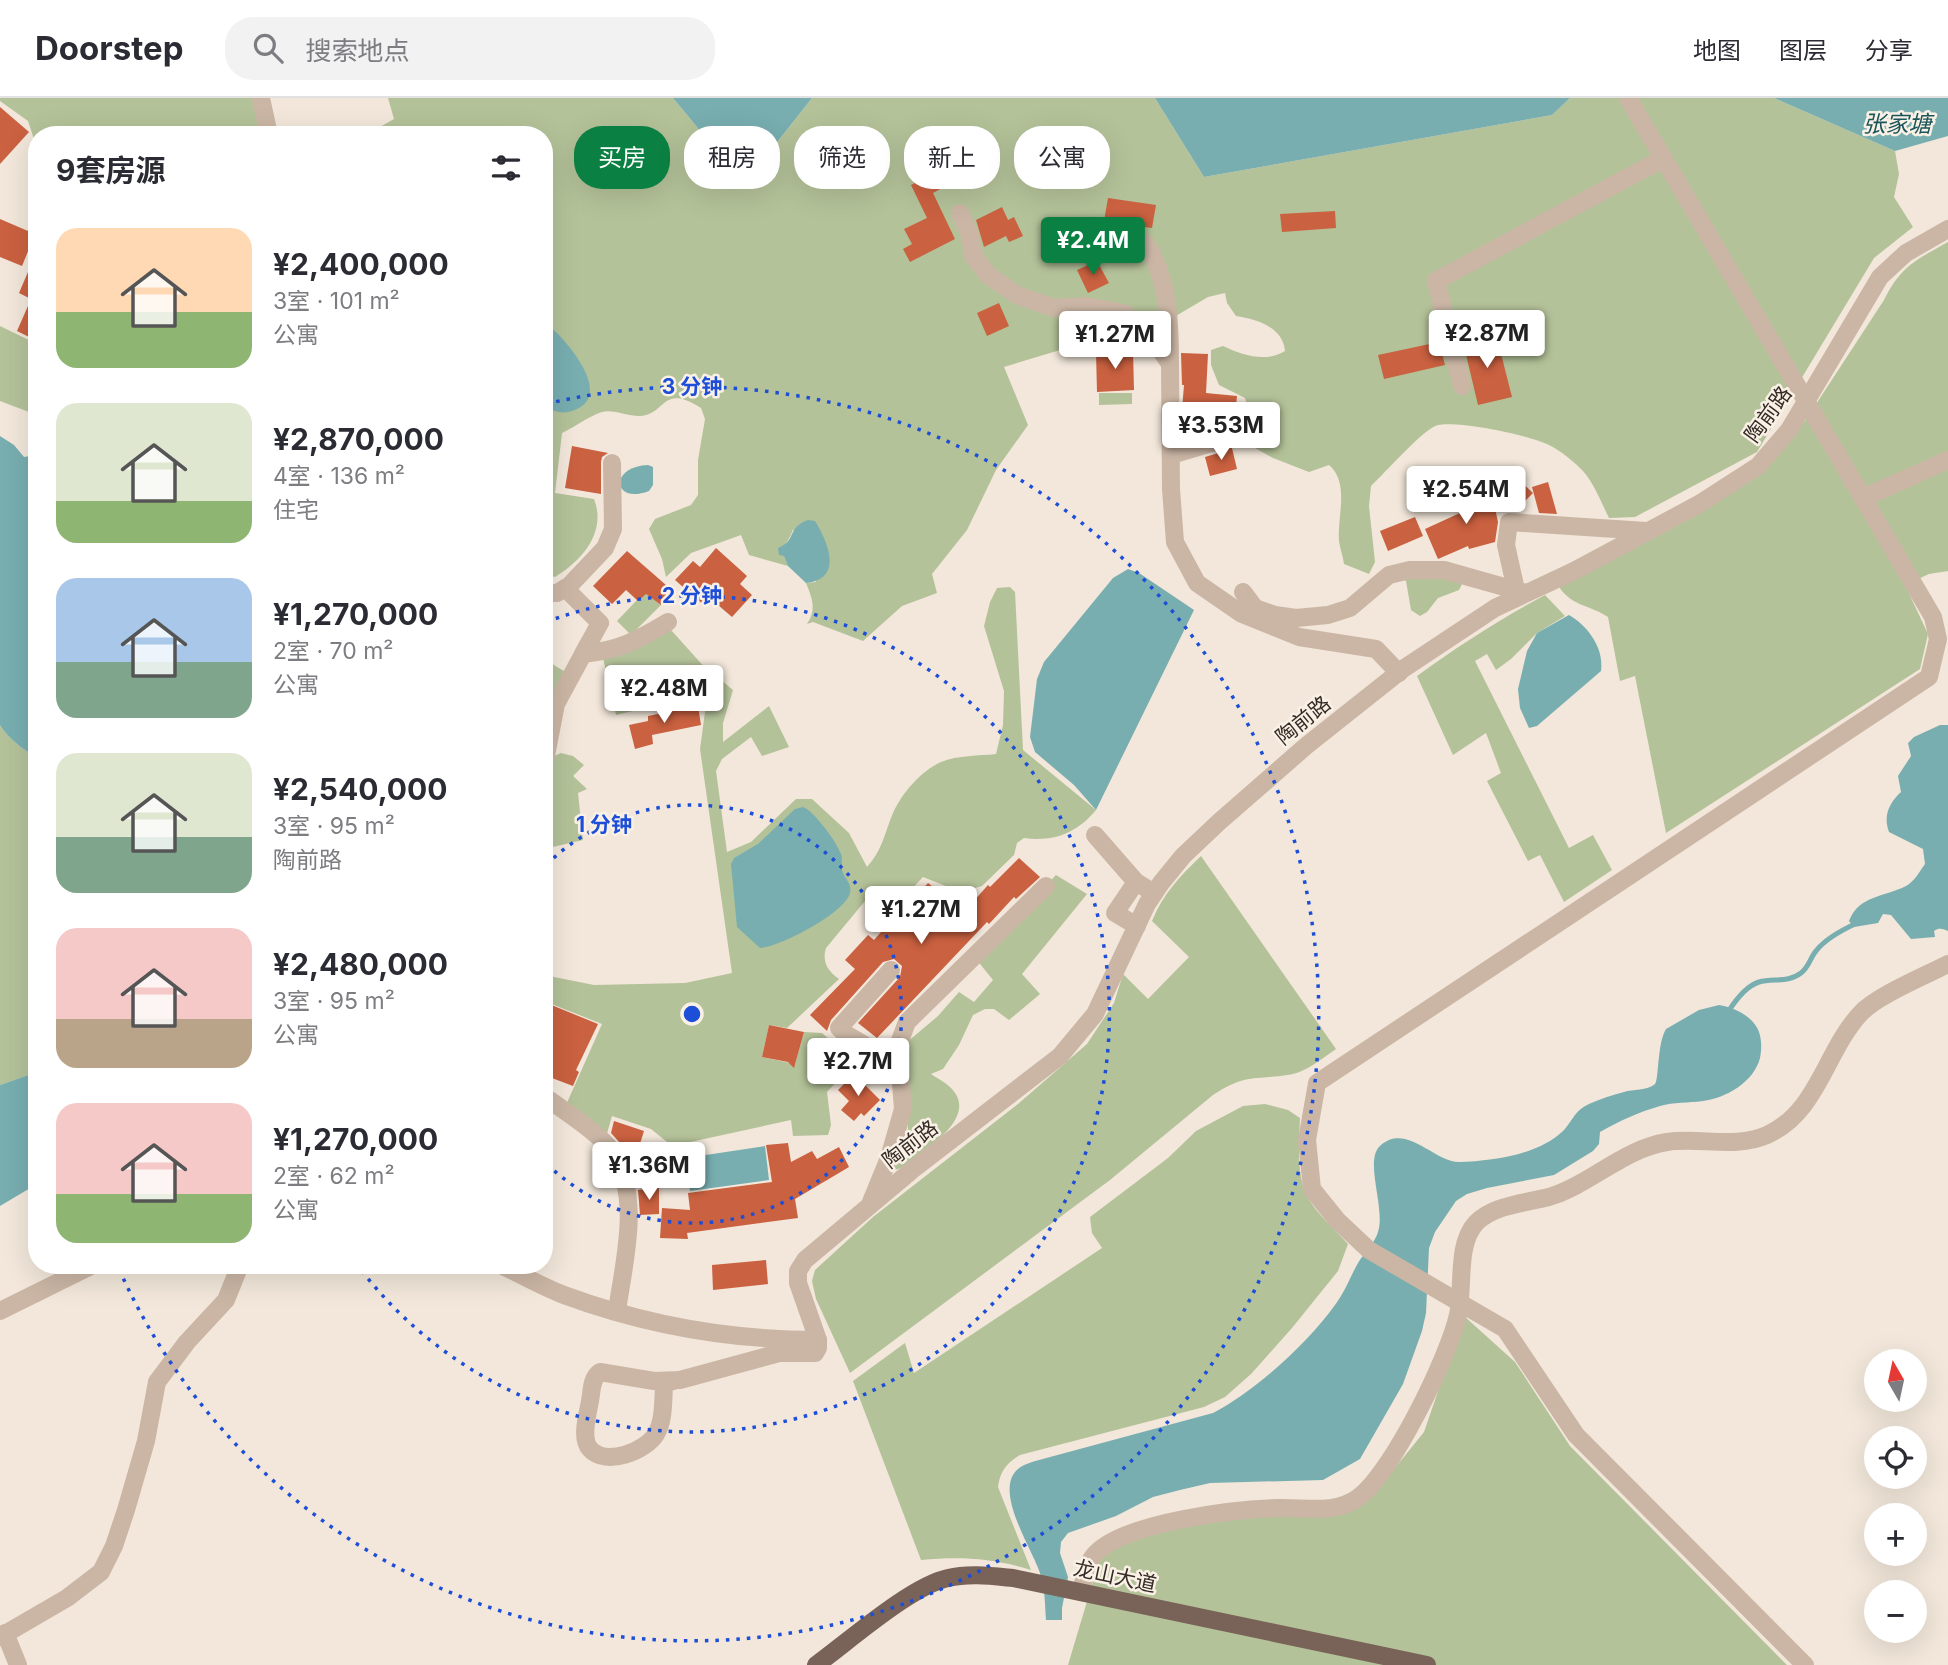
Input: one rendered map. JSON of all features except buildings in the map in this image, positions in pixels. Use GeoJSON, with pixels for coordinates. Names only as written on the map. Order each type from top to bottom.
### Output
{"type":"FeatureCollection","features":[{"type":"Feature","properties":{"kind":"main road","name":"龙山大道"},"geometry":{"type":"LineString","coordinates":[[816,1665],[901,1602],[929,1585],[947,1578],[973,1575],[1013,1578],[1427,1665]]}},
{"type":"Feature","properties":{"kind":"street"},"geometry":{"type":"LineString","coordinates":[[261,98],[268,126]]}},
{"type":"Feature","properties":{"kind":"street"},"geometry":{"type":"LineString","coordinates":[[1628,98],[1933,617],[1938,639],[1929,677],[1317,1083],[1307,1140],[1312,1189],[1337,1220],[1369,1250],[1505,1329],[1576,1435],[1805,1665]]}},
{"type":"Feature","properties":{"kind":"street"},"geometry":{"type":"LineString","coordinates":[[1462,386],[1436,281],[1664,158]]}},
{"type":"Feature","properties":{"kind":"street"},"geometry":{"type":"LineString","coordinates":[[960,212],[970,235],[974,255],[988,275],[1017,295],[1054,308],[1086,306],[1124,313],[1150,335],[1170,364]]}},
{"type":"Feature","properties":{"kind":"street","name":"陶前路"},"geometry":{"type":"LineString","coordinates":[[818,1340],[798,1283],[798,1271],[805,1260],[870,1205],[1060,1056],[1095,1014],[1154,893],[1183,856],[1306,746],[1399,673],[1521,592],[1574,571],[1699,504],[1758,466],[1789,430],[1880,277],[1906,253],[1948,229]]}},
{"type":"Feature","properties":{"kind":"street"},"geometry":{"type":"LineString","coordinates":[[1129,230],[1145,243],[1159,272],[1170,323],[1175,542],[1197,583],[1255,608],[1296,618],[1328,615],[1350,608],[1388,575],[1410,570],[1444,570],[1521,592]]}},
{"type":"Feature","properties":{"kind":"street"},"geometry":{"type":"LineString","coordinates":[[1171,422],[1213,423],[1218,440],[1171,455]]}},
{"type":"Feature","properties":{"kind":"street"},"geometry":{"type":"LineString","coordinates":[[1863,498],[1948,460]]}},
{"type":"Feature","properties":{"kind":"street"},"geometry":{"type":"LineString","coordinates":[[553,593],[565,588],[605,548],[613,529],[612,463]]}},
{"type":"Feature","properties":{"kind":"street"},"geometry":{"type":"LineString","coordinates":[[1521,592],[1506,545],[1509,522],[1648,531]]}},
{"type":"Feature","properties":{"kind":"street"},"geometry":{"type":"LineString","coordinates":[[553,720],[556,704],[600,623],[565,588]]}},
{"type":"Feature","properties":{"kind":"street"},"geometry":{"type":"LineString","coordinates":[[1245,603],[1299,637],[1376,649],[1399,673]]}},
{"type":"Feature","properties":{"kind":"street"},"geometry":{"type":"LineString","coordinates":[[583,654],[611,651],[640,639],[668,622]]}},
{"type":"Feature","properties":{"kind":"street"},"geometry":{"type":"LineString","coordinates":[[1095,835],[1136,882],[1154,893]]}},
{"type":"Feature","properties":{"kind":"street"},"geometry":{"type":"LineString","coordinates":[[1136,882],[1115,913],[1137,926]]}},
{"type":"Feature","properties":{"kind":"street"},"geometry":{"type":"LineString","coordinates":[[870,1205],[889,1158],[903,1109],[898,1046],[907,1022],[1046,886]]}},
{"type":"Feature","properties":{"kind":"street"},"geometry":{"type":"LineString","coordinates":[[1080,1592],[1093,1556],[1106,1546],[1136,1531],[1224,1512],[1274,1508],[1332,1510],[1359,1497],[1376,1480],[1390,1460],[1433,1379],[1452,1335],[1455,1300],[1465,1250],[1473,1228],[1480,1220],[1495,1212],[1572,1188],[1651,1145],[1681,1141],[1742,1141],[1773,1132],[1791,1120],[1804,1106],[1844,1035],[1864,1010],[1948,964]]}},
{"type":"Feature","properties":{"kind":"street"},"geometry":{"type":"LineString","coordinates":[[891,970],[839,1028],[899,1065]]}},
{"type":"Feature","properties":{"kind":"street"},"geometry":{"type":"LineString","coordinates":[[553,1103],[611,1150],[627,1184],[628,1235],[617,1311]]}},
{"type":"Feature","properties":{"kind":"street"},"geometry":{"type":"LineString","coordinates":[[0,1311],[75,1274]]}},
{"type":"Feature","properties":{"kind":"street"},"geometry":{"type":"LineString","coordinates":[[18,1665],[3,1635],[67,1598],[102,1572],[114,1546],[146,1441],[157,1382],[187,1342],[226,1300],[236,1274]]}},
{"type":"Feature","properties":{"kind":"street"},"geometry":{"type":"LineString","coordinates":[[520,1274],[563,1295],[617,1311],[731,1335],[767,1340],[818,1340],[815,1353],[779,1353],[677,1380],[667,1382],[664,1386],[660,1426],[655,1437],[623,1457],[604,1457],[590,1449],[585,1438],[596,1374],[600,1372],[654,1381],[677,1380]]}},
{"type":"Feature","properties":{"kind":"green space"},"geometry":{"type":"Polygon","coordinates":[[[0,98],[252,98],[259,126],[30,126],[28,121],[0,101],[0,98]]]}},
{"type":"Feature","properties":{"kind":"green space"},"geometry":{"type":"Polygon","coordinates":[[[388,98],[673,98],[696,126],[684,126],[684,189],[780,189],[780,138],[812,98],[1155,98],[1204,177],[1552,115],[1570,98],[1774,98],[1895,151],[1899,174],[1894,197],[1913,227],[1874,258],[1757,452],[1635,517],[1609,518],[1587,476],[1553,447],[1526,437],[1494,430],[1462,425],[1438,425],[1414,442],[1371,486],[1369,506],[1375,562],[1369,574],[1344,564],[1339,541],[1341,490],[1335,472],[1329,465],[1309,472],[1273,458],[1228,433],[1222,417],[1245,415],[1248,408],[1245,398],[1219,385],[1211,365],[1211,350],[1223,346],[1246,355],[1262,357],[1278,355],[1285,351],[1274,330],[1252,319],[1236,316],[1227,303],[1225,293],[1208,297],[1174,317],[1163,346],[1126,340],[1070,347],[1004,367],[1028,425],[996,470],[967,530],[932,574],[937,593],[902,606],[863,641],[813,622],[807,624],[813,608],[806,583],[816,582],[793,529],[784,552],[788,566],[749,555],[741,535],[691,553],[666,577],[662,559],[649,529],[655,519],[691,505],[698,495],[698,460],[705,419],[701,408],[679,398],[671,399],[649,414],[641,416],[602,412],[562,433],[555,493],[594,499],[597,523],[590,544],[583,554],[553,576],[553,126],[382,126],[394,119],[388,98]]]}},
{"type":"Feature","properties":{"kind":"green space"},"geometry":{"type":"Polygon","coordinates":[[[1948,242],[1948,571],[1929,574],[1905,585],[1928,634],[1920,669],[1666,833],[1635,676],[1620,681],[1608,617],[1575,602],[1559,587],[1764,467],[1805,421],[1903,271],[1948,242]]]}},
{"type":"Feature","properties":{"kind":"green space"},"geometry":{"type":"Polygon","coordinates":[[[0,326],[28,340],[28,412],[0,401],[0,326]]]}},
{"type":"Feature","properties":{"kind":"green space"},"geometry":{"type":"Polygon","coordinates":[[[1099,393],[1132,393],[1132,404],[1099,405],[1099,393]]]}},
{"type":"Feature","properties":{"kind":"green space"},"geometry":{"type":"Polygon","coordinates":[[[1407,576],[1464,580],[1459,590],[1438,598],[1427,612],[1420,616],[1411,610],[1406,581],[1402,578],[1407,576]]]}},
{"type":"Feature","properties":{"kind":"green space"},"geometry":{"type":"Polygon","coordinates":[[[1010,587],[1015,592],[1023,750],[1096,810],[1081,825],[1064,834],[1045,839],[1024,838],[1017,843],[1014,855],[982,886],[961,892],[923,877],[893,909],[870,895],[826,948],[827,965],[839,979],[787,1028],[769,1025],[762,1057],[795,1064],[804,1032],[822,1033],[855,1062],[827,1092],[831,1125],[828,1135],[793,1136],[791,1120],[672,1146],[651,1129],[612,1116],[606,1137],[566,1105],[602,1024],[553,1005],[553,977],[594,985],[685,983],[732,973],[700,749],[705,712],[715,675],[733,690],[723,723],[723,742],[769,706],[789,747],[762,756],[751,737],[722,759],[716,771],[727,852],[751,842],[796,799],[812,799],[849,833],[867,867],[880,848],[897,805],[919,777],[941,762],[996,754],[1003,725],[1004,691],[984,626],[997,588],[1010,587]]]}},
{"type":"Feature","properties":{"kind":"green space"},"geometry":{"type":"Polygon","coordinates":[[[646,594],[661,605],[631,635],[617,621],[646,594]]]}},
{"type":"Feature","properties":{"kind":"green space"},"geometry":{"type":"Polygon","coordinates":[[[1545,595],[1565,616],[1537,633],[1496,670],[1487,654],[1475,661],[1569,848],[1593,835],[1612,870],[1564,902],[1540,855],[1528,861],[1487,781],[1501,773],[1486,733],[1453,755],[1417,676],[1480,633],[1545,595]]]}},
{"type":"Feature","properties":{"kind":"green space"},"geometry":{"type":"Polygon","coordinates":[[[671,630],[707,670],[699,695],[616,715],[603,658],[671,630]]]}},
{"type":"Feature","properties":{"kind":"green space"},"geometry":{"type":"Polygon","coordinates":[[[553,664],[567,673],[553,695],[553,664]]]}},
{"type":"Feature","properties":{"kind":"green space"},"geometry":{"type":"Polygon","coordinates":[[[0,725],[28,752],[28,1075],[0,1085],[0,725]]]}},
{"type":"Feature","properties":{"kind":"green space"},"geometry":{"type":"Polygon","coordinates":[[[561,753],[573,756],[584,765],[573,776],[587,789],[578,793],[583,840],[553,847],[553,757],[561,753]]]}},
{"type":"Feature","properties":{"kind":"green space"},"geometry":{"type":"Polygon","coordinates":[[[1201,856],[1336,1049],[1301,1071],[1242,1081],[1213,1095],[1110,1180],[850,1373],[816,1299],[812,1281],[815,1270],[873,1217],[1018,1104],[1087,1044],[1114,1003],[1123,974],[1148,999],[1189,957],[1152,921],[1173,886],[1201,856]]]}},
{"type":"Feature","properties":{"kind":"green space"},"geometry":{"type":"Polygon","coordinates":[[[1056,875],[1087,894],[1022,974],[1040,994],[1009,1020],[994,1009],[985,1009],[973,1015],[959,1045],[943,1069],[931,1074],[945,1083],[959,1101],[956,1119],[935,1143],[908,1164],[895,1170],[891,1167],[908,1129],[906,1043],[938,1016],[959,992],[974,1002],[993,980],[976,959],[1056,875]]]}},
{"type":"Feature","properties":{"kind":"green space"},"geometry":{"type":"Polygon","coordinates":[[[1265,1104],[1288,1110],[1300,1118],[1299,1163],[1304,1189],[1317,1211],[1348,1244],[1338,1271],[1251,1374],[1225,1397],[1204,1407],[1020,1455],[1011,1461],[1002,1472],[998,1487],[1031,1570],[977,1559],[921,1560],[853,1381],[905,1343],[914,1373],[1102,1248],[1092,1233],[1090,1217],[1168,1158],[1196,1131],[1243,1106],[1265,1104]]]}},
{"type":"Feature","properties":{"kind":"green space"},"geometry":{"type":"Polygon","coordinates":[[[1464,1316],[1515,1362],[1570,1446],[1787,1665],[1068,1665],[1100,1558],[1135,1534],[1373,1495],[1424,1432],[1464,1316]]]}},
{"type":"Feature","properties":{"kind":"water"},"geometry":{"type":"Polygon","coordinates":[[[673,98],[812,98],[780,138],[780,126],[696,126],[673,98]]]}},
{"type":"Feature","properties":{"kind":"water"},"geometry":{"type":"Polygon","coordinates":[[[1155,98],[1570,98],[1552,115],[1204,177],[1155,98]]]}},
{"type":"Feature","properties":{"kind":"water","name":"张家塘"},"geometry":{"type":"Polygon","coordinates":[[[1774,98],[1948,98],[1948,136],[1895,151],[1774,98]]]}},
{"type":"Feature","properties":{"kind":"water"},"geometry":{"type":"Polygon","coordinates":[[[553,330],[581,363],[590,389],[588,400],[579,408],[562,412],[553,410],[553,330]]]}},
{"type":"Feature","properties":{"kind":"water"},"geometry":{"type":"Polygon","coordinates":[[[0,436],[14,445],[24,457],[28,456],[28,752],[0,725],[0,436]]]}},
{"type":"Feature","properties":{"kind":"water"},"geometry":{"type":"Polygon","coordinates":[[[648,465],[653,467],[653,485],[649,491],[637,494],[622,489],[621,478],[626,472],[648,465]]]}},
{"type":"Feature","properties":{"kind":"water"},"geometry":{"type":"Polygon","coordinates":[[[815,521],[830,558],[825,575],[806,583],[788,566],[784,556],[779,555],[778,548],[788,542],[801,523],[815,521]]]}},
{"type":"Feature","properties":{"kind":"water"},"geometry":{"type":"Polygon","coordinates":[[[1128,569],[1139,573],[1194,610],[1096,810],[1074,785],[1035,752],[1030,737],[1037,679],[1044,662],[1113,578],[1128,569]]]}},
{"type":"Feature","properties":{"kind":"water"},"geometry":{"type":"Polygon","coordinates":[[[1569,615],[1593,638],[1600,654],[1601,671],[1537,726],[1529,728],[1520,708],[1518,689],[1527,651],[1537,633],[1569,615]]]}},
{"type":"Feature","properties":{"kind":"water"},"geometry":{"type":"Polygon","coordinates":[[[1940,725],[1948,725],[1948,931],[1938,929],[1934,931],[1935,937],[1911,939],[1891,915],[1883,914],[1878,923],[1854,927],[1849,921],[1859,906],[1909,884],[1925,864],[1923,849],[1889,832],[1887,815],[1890,805],[1901,792],[1898,776],[1911,756],[1908,743],[1914,737],[1940,725]]]}},
{"type":"Feature","properties":{"kind":"water"},"geometry":{"type":"Polygon","coordinates":[[[803,807],[818,820],[838,847],[850,893],[837,910],[811,928],[782,942],[760,948],[737,927],[731,864],[734,858],[758,844],[795,809],[803,807]]]}},
{"type":"Feature","properties":{"kind":"water"},"geometry":{"type":"Polygon","coordinates":[[[1719,1005],[1735,1009],[1749,1018],[1760,1037],[1761,1054],[1757,1067],[1738,1087],[1712,1099],[1665,1105],[1637,1114],[1600,1132],[1599,1144],[1593,1151],[1554,1175],[1487,1188],[1467,1194],[1456,1201],[1435,1232],[1429,1248],[1426,1313],[1403,1384],[1360,1459],[1323,1480],[1210,1483],[1180,1490],[1153,1497],[1116,1516],[1068,1533],[1061,1542],[1060,1553],[1068,1577],[1062,1620],[1046,1620],[1041,1576],[1012,1506],[1011,1479],[1018,1469],[1025,1464],[1213,1413],[1246,1393],[1279,1365],[1324,1320],[1377,1236],[1380,1222],[1374,1161],[1381,1145],[1391,1139],[1401,1138],[1459,1162],[1501,1158],[1529,1151],[1554,1139],[1584,1106],[1655,1084],[1661,1043],[1666,1029],[1699,1010],[1719,1005]]]}},
{"type":"Feature","properties":{"kind":"water"},"geometry":{"type":"Polygon","coordinates":[[[28,1075],[28,1189],[0,1206],[0,1085],[28,1075]]]}},
{"type":"Feature","properties":{"kind":"water"},"geometry":{"type":"Polygon","coordinates":[[[765,1146],[769,1180],[690,1191],[686,1158],[765,1146]]]}},
{"type":"Feature","properties":{"kind":"waterway"},"geometry":{"type":"LineString","coordinates":[[1728,1012],[1741,994],[1754,984],[1791,978],[1801,973],[1824,942],[1857,923]]}}]}
